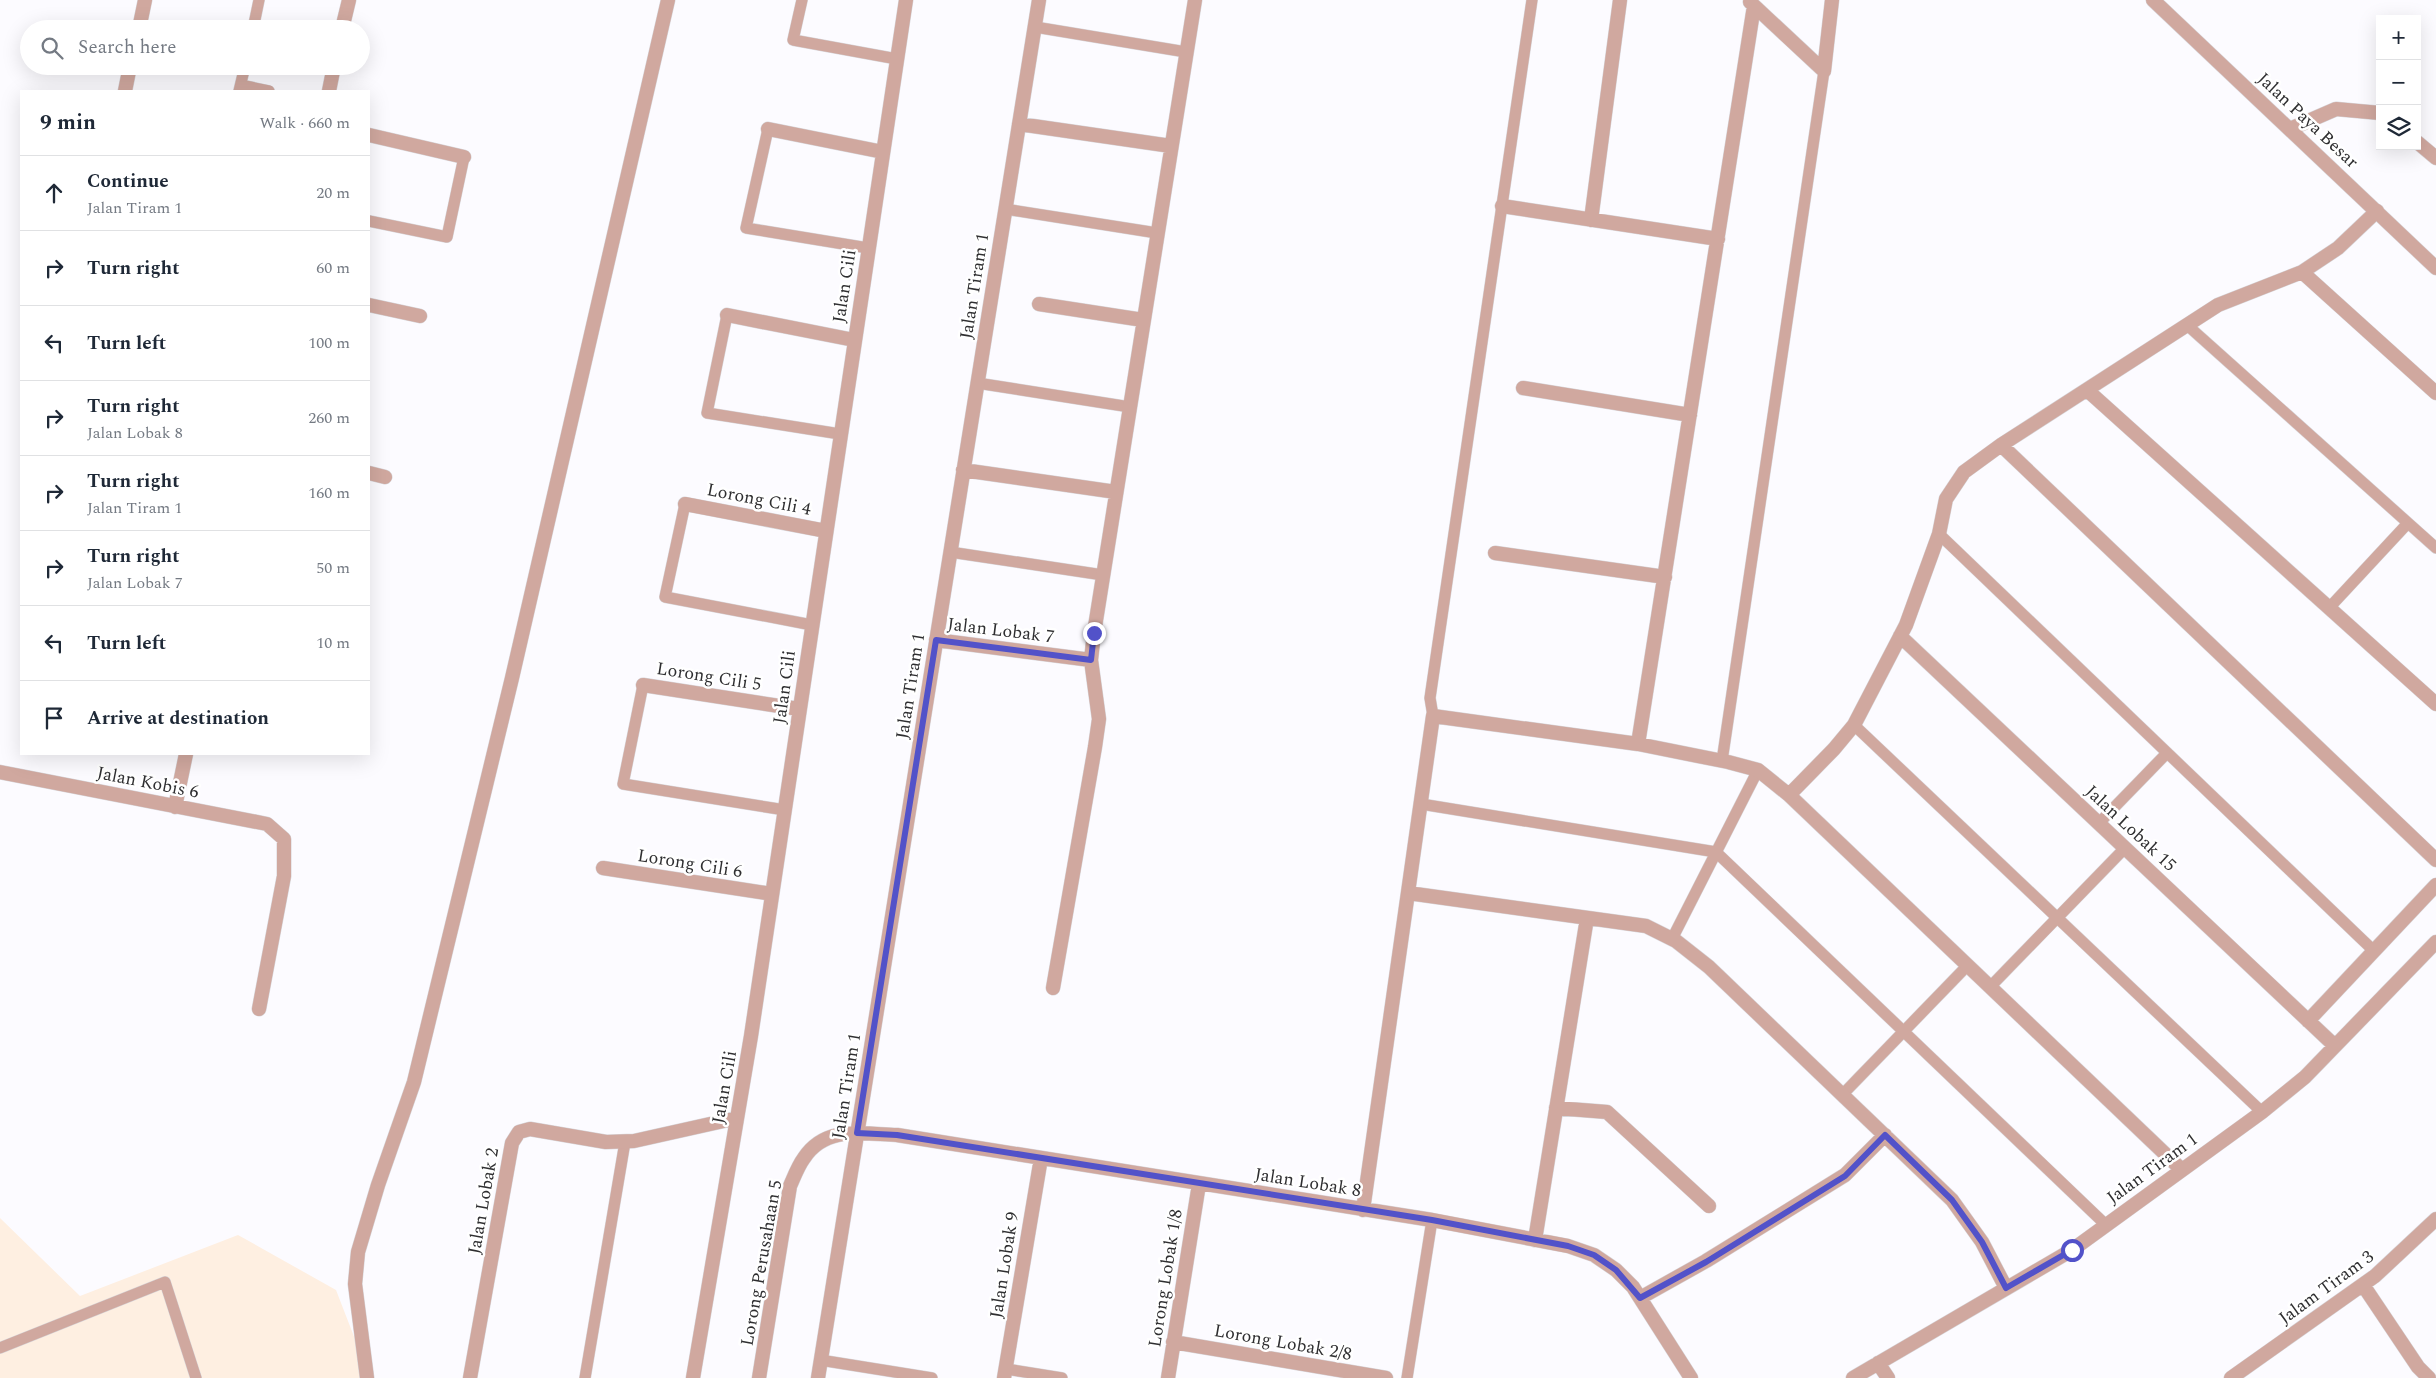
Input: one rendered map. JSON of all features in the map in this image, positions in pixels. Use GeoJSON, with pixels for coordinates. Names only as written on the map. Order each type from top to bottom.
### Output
{"type":"FeatureCollection","features":[{"type":"Feature","properties":{"kind":"street"},"geometry":{"type":"LineString","coordinates":[[141,20],[145,0]]}},
{"type":"Feature","properties":{"kind":"street"},"geometry":{"type":"LineString","coordinates":[[344,20],[349,0]]}},
{"type":"Feature","properties":{"kind":"street"},"geometry":{"type":"LineString","coordinates":[[367,1378],[355,1284],[358,1252],[378,1185],[417,1072],[509,688],[668,0]]}},
{"type":"Feature","properties":{"kind":"street","name":"Jalan Cili"},"geometry":{"type":"LineString","coordinates":[[693,1378],[737,1118],[785,810],[906,0]]}},
{"type":"Feature","properties":{"kind":"street","name":"Jalan Tiram 1"},"geometry":{"type":"LineString","coordinates":[[818,1378],[1039,0]]}},
{"type":"Feature","properties":{"kind":"street"},"geometry":{"type":"LineString","coordinates":[[1053,988],[1096,747],[1098,719],[1091,660],[1103,575],[1195,0]]}},
{"type":"Feature","properties":{"kind":"street"},"geometry":{"type":"LineString","coordinates":[[1591,220],[1620,0]]}},
{"type":"Feature","properties":{"kind":"street"},"geometry":{"type":"LineString","coordinates":[[1824,71],[1832,0]]}},
{"type":"Feature","properties":{"kind":"street","name":"Jalan Paya Besar"},"geometry":{"type":"LineString","coordinates":[[2153,0],[2436,268]]}},
{"type":"Feature","properties":{"kind":"street"},"geometry":{"type":"LineString","coordinates":[[1751,3],[1824,71]]}},
{"type":"Feature","properties":{"kind":"street"},"geometry":{"type":"LineString","coordinates":[[1638,744],[1718,239],[1751,3]]}},
{"type":"Feature","properties":{"kind":"street"},"geometry":{"type":"LineString","coordinates":[[125,90],[128,75]]}},
{"type":"Feature","properties":{"kind":"street"},"geometry":{"type":"LineString","coordinates":[[329,90],[332,75]]}},
{"type":"Feature","properties":{"kind":"street"},"geometry":{"type":"LineString","coordinates":[[2290,129],[2336,109],[2376,113]]}},
{"type":"Feature","properties":{"kind":"street"},"geometry":{"type":"LineString","coordinates":[[1019,124],[1171,146]]}},
{"type":"Feature","properties":{"kind":"street"},"geometry":{"type":"LineString","coordinates":[[768,130],[883,152]]}},
{"type":"Feature","properties":{"kind":"street"},"geometry":{"type":"LineString","coordinates":[[370,135],[464,157]]}},
{"type":"Feature","properties":{"kind":"street"},"geometry":{"type":"LineString","coordinates":[[2421,145],[2436,158]]}},
{"type":"Feature","properties":{"kind":"street"},"geometry":{"type":"LineString","coordinates":[[1502,206],[1718,239]]}},
{"type":"Feature","properties":{"kind":"street"},"geometry":{"type":"LineString","coordinates":[[1788,795],[1834,749],[1854,725],[1900,636],[1939,534],[1946,499],[1964,472],[2001,445],[2218,305],[2302,272],[2338,248],[2377,211]]}},
{"type":"Feature","properties":{"kind":"street"},"geometry":{"type":"LineString","coordinates":[[2302,272],[2436,393]]}},
{"type":"Feature","properties":{"kind":"street"},"geometry":{"type":"LineString","coordinates":[[1039,304],[1144,320]]}},
{"type":"Feature","properties":{"kind":"street"},"geometry":{"type":"LineString","coordinates":[[370,305],[420,316]]}},
{"type":"Feature","properties":{"kind":"street"},"geometry":{"type":"LineString","coordinates":[[726,316],[854,340]]}},
{"type":"Feature","properties":{"kind":"street"},"geometry":{"type":"LineString","coordinates":[[1523,388],[1690,415]]}},
{"type":"Feature","properties":{"kind":"street"},"geometry":{"type":"LineString","coordinates":[[2086,390],[2436,704]]}},
{"type":"Feature","properties":{"kind":"street"},"geometry":{"type":"LineString","coordinates":[[2001,445],[2436,860]]}},
{"type":"Feature","properties":{"kind":"street"},"geometry":{"type":"LineString","coordinates":[[963,470],[1116,492]]}},
{"type":"Feature","properties":{"kind":"street"},"geometry":{"type":"LineString","coordinates":[[370,473],[385,477]]}},
{"type":"Feature","properties":{"kind":"street","name":"Lorong Cili 4"},"geometry":{"type":"LineString","coordinates":[[685,504],[826,531]]}},
{"type":"Feature","properties":{"kind":"street"},"geometry":{"type":"LineString","coordinates":[[1495,553],[1665,577]]}},
{"type":"Feature","properties":{"kind":"street","name":"Jalan Lobak 15"},"geometry":{"type":"LineString","coordinates":[[1900,636],[2335,1046]]}},
{"type":"Feature","properties":{"kind":"street","name":"Jalan Lobak 7"},"geometry":{"type":"LineString","coordinates":[[936,640],[1091,660]]}},
{"type":"Feature","properties":{"kind":"street","name":"Lorong Cili 5"},"geometry":{"type":"LineString","coordinates":[[644,685],[800,709]]}},
{"type":"Feature","properties":{"kind":"street"},"geometry":{"type":"LineString","coordinates":[[1363,1210],[1433,716],[1638,744],[1758,770],[1788,795],[2182,1170]]}},
{"type":"Feature","properties":{"kind":"street"},"geometry":{"type":"LineString","coordinates":[[175,807],[186,755]]}},
{"type":"Feature","properties":{"kind":"street","name":"Jalan Kobis 6"},"geometry":{"type":"LineString","coordinates":[[0,772],[267,824],[284,839],[284,876],[259,1009]]}},
{"type":"Feature","properties":{"kind":"street","name":"Lorong Cili 6"},"geometry":{"type":"LineString","coordinates":[[603,868],[772,894]]}},
{"type":"Feature","properties":{"kind":"street"},"geometry":{"type":"LineString","coordinates":[[2308,1021],[2436,885]]}},
{"type":"Feature","properties":{"kind":"street"},"geometry":{"type":"LineString","coordinates":[[1408,893],[1646,926],[1672,939],[1709,967],[1952,1200],[1982,1242],[2006,1288]]}},
{"type":"Feature","properties":{"kind":"street"},"geometry":{"type":"LineString","coordinates":[[1535,1240],[1587,918]]}},
{"type":"Feature","properties":{"kind":"street","name":"Jalan Tiram 1"},"geometry":{"type":"LineString","coordinates":[[1853,1378],[2072,1250],[2262,1112],[2305,1077],[2436,942]]}},
{"type":"Feature","properties":{"kind":"street"},"geometry":{"type":"LineString","coordinates":[[1556,1108],[1607,1112],[1709,1206]]}},
{"type":"Feature","properties":{"kind":"street","name":"Jalan Lobak 2"},"geometry":{"type":"LineString","coordinates":[[470,1378],[512,1143],[519,1132],[530,1129],[606,1142],[625,1142],[737,1118]]}},
{"type":"Feature","properties":{"kind":"street","name":"Jalan Lobak 8"},"geometry":{"type":"LineString","coordinates":[[857,1133],[897,1135],[1432,1220],[1568,1246],[1594,1255],[1616,1270],[1640,1298],[1691,1378]]}},
{"type":"Feature","properties":{"kind":"street","name":"Lorong Perusahaan 5"},"geometry":{"type":"LineString","coordinates":[[759,1378],[790,1186],[804,1157],[820,1142],[832,1135],[857,1133]]}},
{"type":"Feature","properties":{"kind":"street"},"geometry":{"type":"LineString","coordinates":[[1640,1298],[1706,1262],[1845,1176],[1885,1135]]}},
{"type":"Feature","properties":{"kind":"street","name":"Jalan Lobak 9"},"geometry":{"type":"LineString","coordinates":[[1005,1374],[1041,1158]]}},
{"type":"Feature","properties":{"kind":"street","name":"Lorong Lobak 1/8"},"geometry":{"type":"LineString","coordinates":[[1168,1378],[1199,1184]]}},
{"type":"Feature","properties":{"kind":"street","name":"Jalam Tiram 3"},"geometry":{"type":"LineString","coordinates":[[2231,1378],[2363,1285],[2415,1241],[2436,1219]]}},
{"type":"Feature","properties":{"kind":"street"},"geometry":{"type":"LineString","coordinates":[[2363,1285],[2418,1367],[2430,1378]]}},
{"type":"Feature","properties":{"kind":"street","name":"Lorong Lobak 2/8"},"geometry":{"type":"LineString","coordinates":[[1174,1342],[1327,1373],[1386,1378]]}},
{"type":"Feature","properties":{"kind":"street"},"geometry":{"type":"LineString","coordinates":[[1878,1363],[1888,1378]]}},
{"type":"Feature","properties":{"kind":"lane"},"geometry":{"type":"LineString","coordinates":[[255,20],[259,0]]}},
{"type":"Feature","properties":{"kind":"lane"},"geometry":{"type":"LineString","coordinates":[[802,0],[793,40],[897,58]]}},
{"type":"Feature","properties":{"kind":"lane"},"geometry":{"type":"LineString","coordinates":[[1433,716],[1430,698],[1532,0]]}},
{"type":"Feature","properties":{"kind":"lane"},"geometry":{"type":"LineString","coordinates":[[1035,28],[1186,52]]}},
{"type":"Feature","properties":{"kind":"lane"},"geometry":{"type":"LineString","coordinates":[[1722,761],[1824,71]]}},
{"type":"Feature","properties":{"kind":"lane"},"geometry":{"type":"LineString","coordinates":[[243,75],[240,88],[259,90]]}},
{"type":"Feature","properties":{"kind":"lane"},"geometry":{"type":"LineString","coordinates":[[768,130],[746,228],[868,248]]}},
{"type":"Feature","properties":{"kind":"lane"},"geometry":{"type":"LineString","coordinates":[[370,221],[447,238],[464,157]]}},
{"type":"Feature","properties":{"kind":"lane"},"geometry":{"type":"LineString","coordinates":[[1005,209],[1157,233]]}},
{"type":"Feature","properties":{"kind":"lane"},"geometry":{"type":"LineString","coordinates":[[726,316],[707,413],[840,434]]}},
{"type":"Feature","properties":{"kind":"lane"},"geometry":{"type":"LineString","coordinates":[[2187,325],[2436,548]]}},
{"type":"Feature","properties":{"kind":"lane"},"geometry":{"type":"LineString","coordinates":[[977,383],[1130,407]]}},
{"type":"Feature","properties":{"kind":"lane"},"geometry":{"type":"LineString","coordinates":[[685,504],[665,597],[812,625]]}},
{"type":"Feature","properties":{"kind":"lane"},"geometry":{"type":"LineString","coordinates":[[2329,608],[2408,523]]}},
{"type":"Feature","properties":{"kind":"lane"},"geometry":{"type":"LineString","coordinates":[[1939,534],[2374,951]]}},
{"type":"Feature","properties":{"kind":"lane"},"geometry":{"type":"LineString","coordinates":[[950,552],[1103,575]]}},
{"type":"Feature","properties":{"kind":"lane"},"geometry":{"type":"LineString","coordinates":[[644,685],[623,784],[785,810]]}},
{"type":"Feature","properties":{"kind":"lane"},"geometry":{"type":"LineString","coordinates":[[1854,725],[2056,919],[2262,1112]]}},
{"type":"Feature","properties":{"kind":"lane"},"geometry":{"type":"LineString","coordinates":[[2099,823],[2167,753]]}},
{"type":"Feature","properties":{"kind":"lane"},"geometry":{"type":"LineString","coordinates":[[1672,939],[1758,770]]}},
{"type":"Feature","properties":{"kind":"lane"},"geometry":{"type":"LineString","coordinates":[[1421,804],[1716,852],[2106,1225]]}},
{"type":"Feature","properties":{"kind":"lane"},"geometry":{"type":"LineString","coordinates":[[1990,987],[2125,848]]}},
{"type":"Feature","properties":{"kind":"lane"},"geometry":{"type":"LineString","coordinates":[[1843,1094],[1968,965]]}},
{"type":"Feature","properties":{"kind":"lane"},"geometry":{"type":"LineString","coordinates":[[585,1378],[625,1142]]}},
{"type":"Feature","properties":{"kind":"lane"},"geometry":{"type":"LineString","coordinates":[[1407,1378],[1432,1220]]}},
{"type":"Feature","properties":{"kind":"lane"},"geometry":{"type":"LineString","coordinates":[[0,1348],[165,1282],[196,1378]]}},
{"type":"Feature","properties":{"kind":"lane"},"geometry":{"type":"LineString","coordinates":[[820,1360],[932,1378]]}},
{"type":"Feature","properties":{"kind":"lane"},"geometry":{"type":"LineString","coordinates":[[1005,1374],[1062,1378]]}},
{"type":"Feature","properties":{"kind":"shaded area"},"geometry":{"type":"Polygon","coordinates":[[[0,1218],[80,1296],[238,1235],[336,1290],[370,1378],[0,1378],[0,1218]]]}},
{"type":"Feature","properties":{"kind":"route"},"geometry":{"type":"LineString","coordinates":[[1094,633],[1091,660],[936,640],[857,1133],[897,1135],[1432,1220],[1568,1246],[1594,1255],[1616,1270],[1633,1287],[1640,1298],[1706,1262],[1845,1176],[1885,1135],[1952,1200],[1982,1242],[2006,1288],[2072,1250]]}}]}
